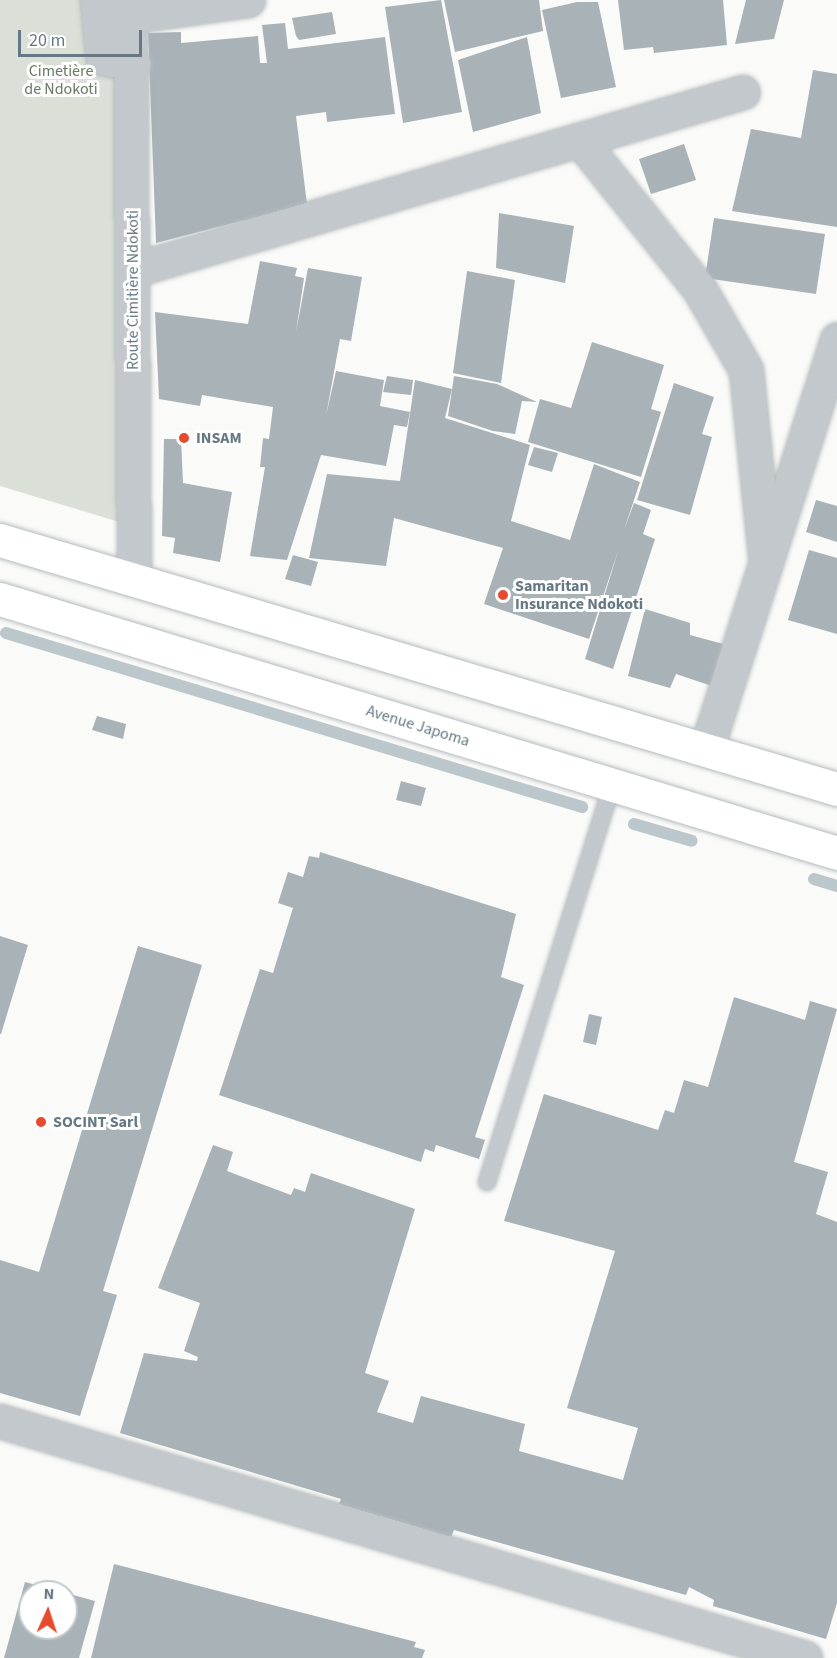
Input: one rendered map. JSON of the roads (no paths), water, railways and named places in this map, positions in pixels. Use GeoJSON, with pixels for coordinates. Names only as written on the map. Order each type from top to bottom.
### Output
{"type":"FeatureCollection","features":[{"type":"Feature","properties":{"kind":"main road"},"geometry":{"type":"LineString","coordinates":[[0,540],[837,789]]}},
{"type":"Feature","properties":{"kind":"main road","name":"Avenue Japoma"},"geometry":{"type":"LineString","coordinates":[[0,599],[837,853]]}},
{"type":"Feature","properties":{"kind":"street"},"geometry":{"type":"LineString","coordinates":[[97,0],[103,58],[133,63]]}},
{"type":"Feature","properties":{"kind":"street"},"geometry":{"type":"LineString","coordinates":[[131,8],[248,0]]}},
{"type":"Feature","properties":{"kind":"street","name":"Route Cimitière Ndokoti"},"geometry":{"type":"LineString","coordinates":[[131,8],[134,579]]}},
{"type":"Feature","properties":{"kind":"street"},"geometry":{"type":"LineString","coordinates":[[133,270],[743,92]]}},
{"type":"Feature","properties":{"kind":"street"},"geometry":{"type":"LineString","coordinates":[[580,141],[700,290],[746,370],[766,562]]}},
{"type":"Feature","properties":{"kind":"street"},"geometry":{"type":"LineString","coordinates":[[706,750],[837,339]]}},
{"type":"Feature","properties":{"kind":"street"},"geometry":{"type":"LineString","coordinates":[[0,1421],[805,1658]]}},
{"type":"Feature","properties":{"kind":"lane"},"geometry":{"type":"LineString","coordinates":[[486,1182],[612,785]]}},
{"type":"Feature","properties":{"kind":"waterway"},"geometry":{"type":"LineString","coordinates":[[6,633],[582,807]]}},
{"type":"Feature","properties":{"kind":"waterway"},"geometry":{"type":"LineString","coordinates":[[634,824],[692,841]]}},
{"type":"Feature","properties":{"kind":"waterway"},"geometry":{"type":"LineString","coordinates":[[814,879],[837,886]]}},
{"type":"Feature","properties":{"kind":"place","name":"INSAM"},"geometry":{"type":"Point","coordinates":[184,438]}},
{"type":"Feature","properties":{"kind":"place","name":"Samaritan Insurance Ndokoti"},"geometry":{"type":"Point","coordinates":[503,595]}},
{"type":"Feature","properties":{"kind":"place","name":"SOCINT Sarl"},"geometry":{"type":"Point","coordinates":[41,1122]}},
{"type":"Feature","properties":{"kind":"park label","name":"Cimetière de Ndokoti"},"geometry":{"type":"Point","coordinates":[61,80]}}]}
